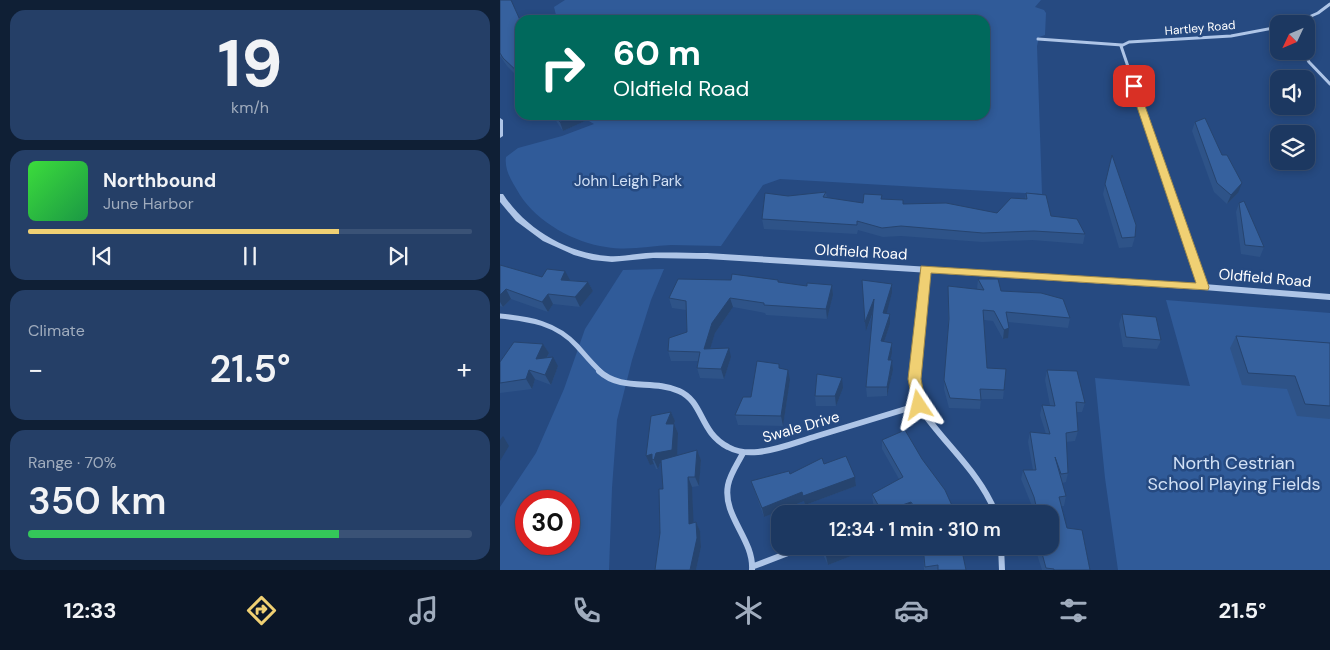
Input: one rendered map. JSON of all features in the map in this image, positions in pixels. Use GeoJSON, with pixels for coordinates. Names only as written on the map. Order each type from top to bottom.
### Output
{"type":"FeatureCollection","features":[{"type":"Feature","properties":{"kind":"street"},"geometry":{"type":"LineString","coordinates":[[1313,15],[1330,4]]}},
{"type":"Feature","properties":{"kind":"street","name":"Hartley Road"},"geometry":{"type":"LineString","coordinates":[[1038,39],[1122,44],[1231,36],[1270,30]]}},
{"type":"Feature","properties":{"kind":"street"},"geometry":{"type":"LineString","coordinates":[[1122,44],[1122,50],[1204,287]]}},
{"type":"Feature","properties":{"kind":"street"},"geometry":{"type":"LineString","coordinates":[[1308,60],[1330,84]]}},
{"type":"Feature","properties":{"kind":"street"},"geometry":{"type":"LineString","coordinates":[[500,120],[500,136]]}},
{"type":"Feature","properties":{"kind":"street","name":"Oldfield Road"},"geometry":{"type":"LineString","coordinates":[[500,196],[514,216],[552,241],[579,253],[607,259],[645,256],[707,256],[1204,287],[1330,297]]}},
{"type":"Feature","properties":{"kind":"street"},"geometry":{"type":"LineString","coordinates":[[925,269],[914,379],[919,405],[942,437],[974,471],[986,490],[992,505]]}},
{"type":"Feature","properties":{"kind":"street"},"geometry":{"type":"LineString","coordinates":[[500,316],[523,318],[548,324],[558,329],[568,336],[597,370],[614,381],[665,387],[688,395],[699,410],[705,428],[720,442],[743,453],[727,486],[728,506],[748,547],[753,568],[783,555]]}},
{"type":"Feature","properties":{"kind":"street","name":"Swale Drive"},"geometry":{"type":"LineString","coordinates":[[743,453],[757,453],[775,449],[919,405]]}},
{"type":"Feature","properties":{"kind":"street"},"geometry":{"type":"LineString","coordinates":[[1001,555],[1002,570]]}},
{"type":"Feature","properties":{"kind":"green space","name":"John Leigh Park"},"geometry":{"type":"Polygon","coordinates":[[[565,0],[1041,0],[1035,7],[1044,10],[1046,13],[1045,35],[1039,37],[1037,46],[1042,194],[780,179],[763,185],[721,246],[671,245],[622,249],[594,245],[582,241],[558,230],[527,205],[510,177],[506,167],[506,157],[518,148],[562,136],[594,124],[587,120],[990,120],[990,15],[556,15],[554,7],[565,0]]]}},
{"type":"Feature","properties":{"kind":"green space"},"geometry":{"type":"Polygon","coordinates":[[[664,269],[651,300],[632,360],[617,420],[609,570],[500,570],[500,507],[536,453],[564,389],[585,329],[623,270],[664,269]]]}},
{"type":"Feature","properties":{"kind":"green space","name":"North Cestrian School Playing Fields"},"geometry":{"type":"Polygon","coordinates":[[[1166,300],[1330,313],[1330,570],[1118,570],[1105,478],[1095,378],[1190,386],[1166,300]]]}},
{"type":"Feature","properties":{"kind":"building"},"geometry":{"type":"Polygon","coordinates":[[[500,0],[511,0],[518,15],[515,15],[515,69],[500,53],[500,0]]]}},
{"type":"Feature","properties":{"kind":"building"},"geometry":{"type":"Polygon","coordinates":[[[1205,118],[1222,155],[1227,155],[1242,183],[1231,195],[1217,183],[1195,122],[1205,118]]]}},
{"type":"Feature","properties":{"kind":"building"},"geometry":{"type":"Polygon","coordinates":[[[1112,155],[1136,225],[1135,237],[1122,238],[1105,184],[1112,155]]]}},
{"type":"Feature","properties":{"kind":"building"},"geometry":{"type":"Polygon","coordinates":[[[826,192],[823,197],[863,203],[864,194],[882,195],[881,199],[903,200],[903,204],[946,203],[997,213],[1011,198],[1027,199],[1026,193],[1046,195],[1051,216],[1077,219],[1085,234],[1034,231],[983,233],[901,226],[882,228],[857,221],[857,225],[762,219],[765,193],[788,196],[826,192]]]}},
{"type":"Feature","properties":{"kind":"building"},"geometry":{"type":"Polygon","coordinates":[[[1244,201],[1264,247],[1245,245],[1239,203],[1244,201]]]}},
{"type":"Feature","properties":{"kind":"building"},"geometry":{"type":"Polygon","coordinates":[[[500,265],[542,277],[547,269],[565,271],[561,280],[588,282],[575,297],[548,294],[542,302],[506,289],[500,295],[500,265]]]}},
{"type":"Feature","properties":{"kind":"building"},"geometry":{"type":"Polygon","coordinates":[[[732,274],[807,286],[807,283],[832,285],[826,309],[764,305],[764,303],[730,298],[712,323],[704,349],[729,348],[721,369],[697,368],[700,352],[668,351],[669,338],[687,332],[686,301],[669,298],[678,279],[731,280],[732,274]]]}},
{"type":"Feature","properties":{"kind":"building"},"geometry":{"type":"Polygon","coordinates":[[[978,279],[998,279],[1001,291],[1041,293],[1063,299],[1070,318],[1006,312],[1009,328],[1004,330],[994,311],[983,310],[987,368],[1006,369],[1004,390],[980,389],[981,400],[950,398],[944,380],[949,319],[948,286],[984,290],[978,279]]]}},
{"type":"Feature","properties":{"kind":"building"},"geometry":{"type":"Polygon","coordinates":[[[862,280],[892,284],[883,313],[890,314],[881,341],[892,343],[888,360],[892,360],[887,387],[866,387],[874,299],[865,322],[862,280]]]}},
{"type":"Feature","properties":{"kind":"building"},"geometry":{"type":"Polygon","coordinates":[[[1122,314],[1156,317],[1161,340],[1126,337],[1122,314]]]}},
{"type":"Feature","properties":{"kind":"building"},"geometry":{"type":"Polygon","coordinates":[[[1236,336],[1330,343],[1330,406],[1305,404],[1295,376],[1248,373],[1236,336]]]}},
{"type":"Feature","properties":{"kind":"building"},"geometry":{"type":"Polygon","coordinates":[[[514,342],[543,344],[536,359],[553,357],[545,375],[529,370],[526,379],[500,383],[500,362],[514,342]]]}},
{"type":"Feature","properties":{"kind":"building"},"geometry":{"type":"Polygon","coordinates":[[[757,361],[779,364],[779,368],[788,370],[781,416],[735,415],[743,397],[751,397],[757,361]]]}},
{"type":"Feature","properties":{"kind":"building"},"geometry":{"type":"Polygon","coordinates":[[[1047,370],[1077,371],[1085,403],[1076,402],[1078,431],[1066,433],[1068,473],[1061,474],[1055,457],[1066,496],[1059,497],[1067,528],[1082,530],[1090,570],[1054,570],[1046,568],[1042,555],[1059,555],[1059,505],[1036,505],[1023,470],[1036,470],[1030,432],[1050,434],[1042,405],[1055,406],[1047,370]]]}},
{"type":"Feature","properties":{"kind":"building"},"geometry":{"type":"Polygon","coordinates":[[[817,374],[842,378],[835,396],[815,396],[817,374]]]}},
{"type":"Feature","properties":{"kind":"building"},"geometry":{"type":"Polygon","coordinates":[[[671,412],[666,424],[674,424],[672,450],[656,453],[654,460],[652,459],[652,454],[646,456],[651,416],[671,412]]]}},
{"type":"Feature","properties":{"kind":"building"},"geometry":{"type":"Polygon","coordinates":[[[905,430],[922,459],[945,490],[952,505],[913,505],[911,502],[902,505],[878,505],[872,494],[903,477],[882,440],[905,430]]]}},
{"type":"Feature","properties":{"kind":"building"},"geometry":{"type":"Polygon","coordinates":[[[697,450],[695,477],[688,477],[689,524],[696,522],[697,538],[690,570],[655,570],[660,533],[659,489],[663,489],[661,460],[697,450]]]}},
{"type":"Feature","properties":{"kind":"building"},"geometry":{"type":"Polygon","coordinates":[[[846,456],[855,477],[803,496],[802,492],[762,508],[751,481],[789,471],[790,474],[822,458],[824,464],[846,456]]]}},
{"type":"Feature","properties":{"kind":"building"},"geometry":{"type":"Polygon","coordinates":[[[924,555],[963,555],[966,570],[938,570],[938,565],[925,567],[924,555]]]}},
{"type":"Feature","properties":{"kind":"route"},"geometry":{"type":"LineString","coordinates":[[919,405],[914,379],[925,269],[1204,287],[1134,86]]}}]}
